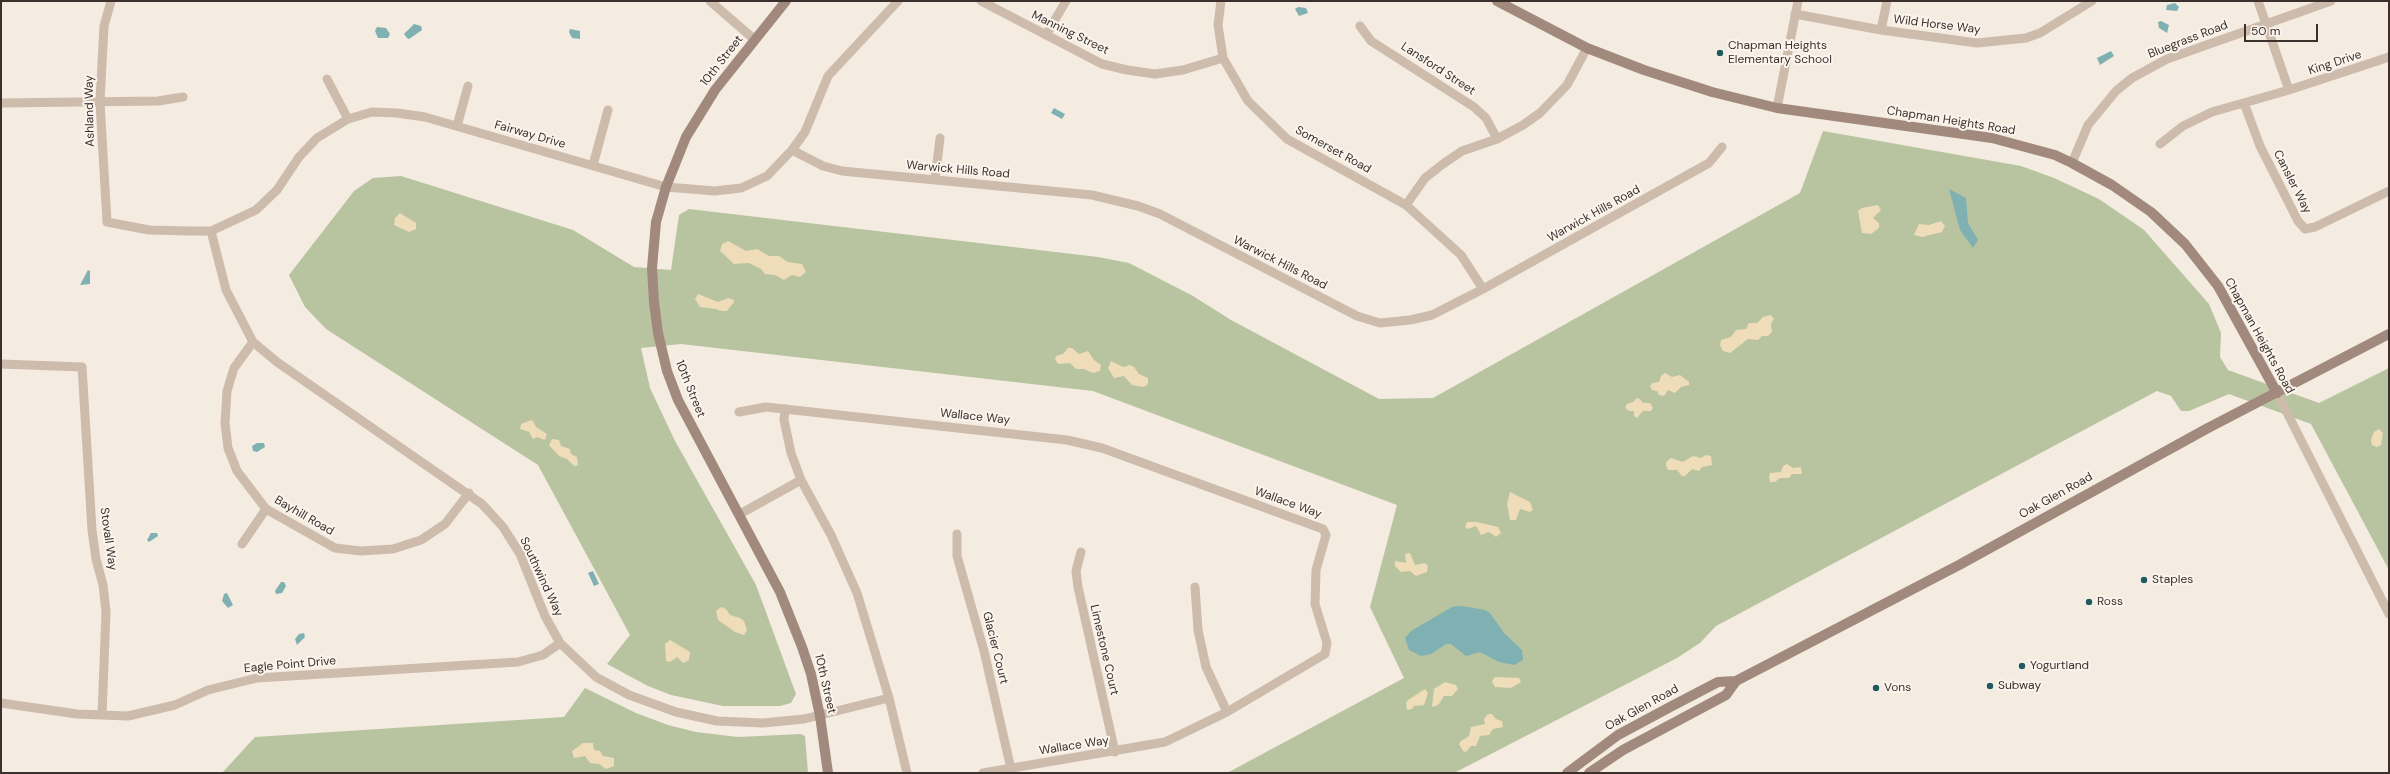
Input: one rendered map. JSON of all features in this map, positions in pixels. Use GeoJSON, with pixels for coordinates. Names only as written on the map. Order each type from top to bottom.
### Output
{"type":"FeatureCollection","features":[{"type":"Feature","properties":{"kind":"street","name":"Ashland Way"},"geometry":{"type":"LineString","coordinates":[[107,222],[100,102],[104,26],[111,1]]}},
{"type":"Feature","properties":{"kind":"street"},"geometry":{"type":"LineString","coordinates":[[710,1],[755,40]]}},
{"type":"Feature","properties":{"kind":"street","name":"10th Street"},"geometry":{"type":"LineString","coordinates":[[786,1],[715,90],[690,130],[666,187],[656,222],[652,268],[658,333],[667,371],[678,400],[740,514],[780,592],[811,674],[820,716],[828,773]]}},
{"type":"Feature","properties":{"kind":"street","name":"Fairway Drive"},"geometry":{"type":"LineString","coordinates":[[107,222],[148,230],[211,231],[256,210],[277,190],[298,157],[317,138],[348,119],[372,112],[397,112],[425,117],[666,187],[715,191],[741,188],[767,176],[792,150],[805,132],[828,76],[898,1]]}},
{"type":"Feature","properties":{"kind":"street","name":"Manning Street"},"geometry":{"type":"LineString","coordinates":[[981,1],[1102,64],[1155,74],[1183,70],[1223,58]]}},
{"type":"Feature","properties":{"kind":"street"},"geometry":{"type":"LineString","coordinates":[[1046,35],[1066,1]]}},
{"type":"Feature","properties":{"kind":"street","name":"Somerset Road"},"geometry":{"type":"LineString","coordinates":[[1221,1],[1218,25],[1223,58],[1248,101],[1287,139],[1406,205],[1461,255],[1484,289]]}},
{"type":"Feature","properties":{"kind":"street","name":"Chapman Heights Road"},"geometry":{"type":"LineString","coordinates":[[1497,1],[1587,48],[1644,70],[1712,92],[1777,108],[1992,138],[2048,153],[2072,163],[2112,184],[2151,212],[2185,244],[2218,286],[2277,394],[2389,614]]}},
{"type":"Feature","properties":{"kind":"street"},"geometry":{"type":"LineString","coordinates":[[1777,108],[1798,1]]}},
{"type":"Feature","properties":{"kind":"street"},"geometry":{"type":"LineString","coordinates":[[1882,30],[1887,1]]}},
{"type":"Feature","properties":{"kind":"street","name":"Wild Horse Way"},"geometry":{"type":"LineString","coordinates":[[1795,14],[1882,30],[1977,43],[2010,41],[2040,33],[2092,1]]}},
{"type":"Feature","properties":{"kind":"street"},"geometry":{"type":"LineString","coordinates":[[2258,1],[2289,90]]}},
{"type":"Feature","properties":{"kind":"street","name":"Bluegrass Road"},"geometry":{"type":"LineString","coordinates":[[2072,163],[2088,125],[2116,91],[2132,78],[2167,59],[2331,1]]}},
{"type":"Feature","properties":{"kind":"street","name":"Lansford Street"},"geometry":{"type":"LineString","coordinates":[[1360,26],[1371,41],[1474,107],[1486,118],[1497,139]]}},
{"type":"Feature","properties":{"kind":"street"},"geometry":{"type":"LineString","coordinates":[[1406,205],[1425,178],[1443,164],[1462,151],[1497,139],[1524,125],[1556,98],[1567,85],[1587,48]]}},
{"type":"Feature","properties":{"kind":"street","name":"King Drive"},"geometry":{"type":"LineString","coordinates":[[2160,144],[2183,126],[2212,112],[2289,90],[2389,57]]}},
{"type":"Feature","properties":{"kind":"street"},"geometry":{"type":"LineString","coordinates":[[327,79],[348,119]]}},
{"type":"Feature","properties":{"kind":"street"},"geometry":{"type":"LineString","coordinates":[[457,126],[468,86]]}},
{"type":"Feature","properties":{"kind":"street"},"geometry":{"type":"LineString","coordinates":[[1,103],[158,101],[183,97]]}},
{"type":"Feature","properties":{"kind":"street","name":"Cansler Way"},"geometry":{"type":"LineString","coordinates":[[2244,103],[2260,146],[2298,221],[2305,229],[2315,227],[2389,190]]}},
{"type":"Feature","properties":{"kind":"street"},"geometry":{"type":"LineString","coordinates":[[592,165],[608,110]]}},
{"type":"Feature","properties":{"kind":"street"},"geometry":{"type":"LineString","coordinates":[[935,180],[940,138]]}},
{"type":"Feature","properties":{"kind":"street","name":"Warwick Hills Road"},"geometry":{"type":"LineString","coordinates":[[792,150],[823,166],[842,171],[1092,195],[1138,206],[1160,214],[1357,316],[1380,323],[1410,320],[1432,315],[1484,289],[1709,163],[1722,147]]}},
{"type":"Feature","properties":{"kind":"street","name":"Southwind Way"},"geometry":{"type":"LineString","coordinates":[[211,231],[226,290],[253,342],[277,362],[469,493],[482,504],[503,527],[520,554],[545,616],[560,643],[596,677],[629,695],[676,712],[717,721],[763,723],[820,716],[889,698]]}},
{"type":"Feature","properties":{"kind":"street","name":"Oak Glen Road"},"geometry":{"type":"LineString","coordinates":[[1567,773],[1584,758],[1625,731],[1718,682],[1736,680],[1959,565],[2208,428],[2277,394],[2389,334]]}},
{"type":"Feature","properties":{"kind":"street","name":"Bayhill Road"},"geometry":{"type":"LineString","coordinates":[[253,342],[234,368],[227,391],[225,423],[228,448],[237,471],[266,509],[335,548],[362,551],[393,549],[421,540],[445,524],[469,493]]}},
{"type":"Feature","properties":{"kind":"street","name":"Stovall Way"},"geometry":{"type":"LineString","coordinates":[[1,364],[82,367],[92,530],[96,559],[103,584],[106,612],[102,715]]}},
{"type":"Feature","properties":{"kind":"street","name":"Wallace Way"},"geometry":{"type":"LineString","coordinates":[[739,412],[766,408],[785,409],[1067,440],[1102,448],[1323,529],[1326,535],[1316,570],[1315,604],[1326,643],[1325,654],[1227,712],[1165,742],[1115,752],[983,773]]}},
{"type":"Feature","properties":{"kind":"street"},"geometry":{"type":"LineString","coordinates":[[785,409],[784,420],[791,453],[801,480],[832,534],[857,593],[889,698],[907,773]]}},
{"type":"Feature","properties":{"kind":"street"},"geometry":{"type":"LineString","coordinates":[[740,514],[801,480]]}},
{"type":"Feature","properties":{"kind":"street"},"geometry":{"type":"LineString","coordinates":[[242,544],[266,509]]}},
{"type":"Feature","properties":{"kind":"street","name":"Glacier Court"},"geometry":{"type":"LineString","coordinates":[[957,534],[957,556],[984,651],[1011,769]]}},
{"type":"Feature","properties":{"kind":"street","name":"Limestone Court"},"geometry":{"type":"LineString","coordinates":[[1081,552],[1076,570],[1078,587],[1115,752]]}},
{"type":"Feature","properties":{"kind":"street"},"geometry":{"type":"LineString","coordinates":[[1195,587],[1198,630],[1206,667],[1227,712]]}},
{"type":"Feature","properties":{"kind":"street","name":"Eagle Point Drive"},"geometry":{"type":"LineString","coordinates":[[1,703],[39,710],[128,716],[155,711],[174,705],[208,690],[257,678],[518,662],[543,655],[560,643]]}},
{"type":"Feature","properties":{"kind":"street","name":"Oak Glen Road"},"geometry":{"type":"LineString","coordinates":[[1589,773],[1622,750],[1726,695],[1736,680]]}},
{"type":"Feature","properties":{"kind":"green space"},"geometry":{"type":"Polygon","coordinates":[[[1823,131],[2021,166],[2054,178],[2099,199],[2144,230],[2209,304],[2221,333],[2220,357],[2228,370],[2319,403],[2389,368],[2389,570],[2311,424],[2229,394],[2189,411],[2181,411],[2171,396],[2157,391],[1716,626],[1700,643],[1677,658],[1454,773],[1227,773],[1404,678],[1370,607],[1397,505],[1093,391],[681,344],[641,348],[650,388],[675,441],[756,585],[796,694],[791,703],[780,706],[723,706],[671,695],[648,686],[607,664],[630,635],[538,465],[326,329],[305,307],[289,275],[354,191],[373,178],[401,176],[573,230],[634,267],[671,270],[679,215],[689,209],[1098,257],[1129,263],[1193,296],[1231,320],[1379,399],[1433,398],[1800,193],[1823,131]]]}},
{"type":"Feature","properties":{"kind":"green space"},"geometry":{"type":"Polygon","coordinates":[[[585,688],[636,713],[668,725],[696,732],[738,737],[801,734],[805,736],[808,773],[222,773],[255,737],[564,717],[585,688]]]}},
{"type":"Feature","properties":{"kind":"sand"},"geometry":{"type":"Polygon","coordinates":[[[1878,205],[1881,210],[1873,218],[1879,223],[1879,228],[1871,234],[1862,233],[1858,211],[1862,208],[1878,205]]]}},
{"type":"Feature","properties":{"kind":"sand"},"geometry":{"type":"Polygon","coordinates":[[[400,213],[416,223],[416,229],[409,232],[394,225],[395,218],[400,213]]]}},
{"type":"Feature","properties":{"kind":"sand"},"geometry":{"type":"Polygon","coordinates":[[[1941,221],[1945,226],[1942,232],[1922,237],[1914,235],[1919,224],[1929,225],[1941,221]]]}},
{"type":"Feature","properties":{"kind":"sand"},"geometry":{"type":"Polygon","coordinates":[[[728,241],[746,251],[757,249],[769,256],[779,256],[788,262],[802,264],[806,272],[800,277],[792,275],[784,280],[775,275],[765,274],[761,269],[749,263],[734,264],[720,251],[722,244],[728,241]]]}},
{"type":"Feature","properties":{"kind":"sand"},"geometry":{"type":"Polygon","coordinates":[[[698,294],[718,302],[728,298],[734,300],[734,302],[727,311],[700,307],[695,299],[698,294]]]}},
{"type":"Feature","properties":{"kind":"sand"},"geometry":{"type":"Polygon","coordinates":[[[1771,315],[1774,319],[1771,324],[1772,332],[1768,336],[1762,336],[1758,340],[1748,339],[1730,353],[1723,351],[1720,345],[1721,340],[1731,337],[1736,330],[1746,329],[1749,323],[1757,323],[1763,317],[1771,315]]]}},
{"type":"Feature","properties":{"kind":"sand"},"geometry":{"type":"Polygon","coordinates":[[[1068,348],[1072,348],[1079,354],[1088,351],[1094,360],[1101,365],[1100,371],[1093,373],[1084,369],[1076,369],[1070,363],[1058,364],[1055,359],[1056,356],[1063,354],[1068,348]]]}},
{"type":"Feature","properties":{"kind":"sand"},"geometry":{"type":"Polygon","coordinates":[[[1111,361],[1123,367],[1130,365],[1134,367],[1139,374],[1148,378],[1148,384],[1144,387],[1132,385],[1124,376],[1114,378],[1108,368],[1111,361]]]}},
{"type":"Feature","properties":{"kind":"sand"},"geometry":{"type":"Polygon","coordinates":[[[1665,373],[1672,377],[1680,375],[1689,382],[1689,385],[1681,387],[1675,393],[1668,390],[1664,396],[1659,395],[1657,391],[1652,390],[1650,386],[1652,383],[1659,382],[1661,376],[1665,373]]]}},
{"type":"Feature","properties":{"kind":"sand"},"geometry":{"type":"Polygon","coordinates":[[[1637,398],[1643,403],[1650,403],[1653,408],[1651,411],[1643,411],[1637,418],[1634,416],[1634,411],[1629,411],[1625,408],[1627,404],[1633,402],[1637,398]]]}},
{"type":"Feature","properties":{"kind":"sand"},"geometry":{"type":"Polygon","coordinates":[[[531,420],[536,427],[547,434],[545,440],[537,437],[533,439],[529,432],[520,429],[521,424],[531,420]]]}},
{"type":"Feature","properties":{"kind":"sand"},"geometry":{"type":"Polygon","coordinates":[[[2379,429],[2383,433],[2381,445],[2377,447],[2372,445],[2371,440],[2374,432],[2379,429]]]}},
{"type":"Feature","properties":{"kind":"sand"},"geometry":{"type":"Polygon","coordinates":[[[552,439],[559,440],[561,446],[570,449],[571,454],[577,457],[578,465],[574,466],[567,459],[559,456],[549,445],[552,439]]]}},
{"type":"Feature","properties":{"kind":"sand"},"geometry":{"type":"Polygon","coordinates":[[[1706,455],[1711,456],[1712,465],[1702,467],[1699,471],[1692,469],[1685,476],[1682,476],[1677,470],[1668,470],[1666,466],[1666,462],[1671,458],[1683,462],[1693,456],[1701,458],[1706,455]]]}},
{"type":"Feature","properties":{"kind":"sand"},"geometry":{"type":"Polygon","coordinates":[[[1787,464],[1793,468],[1801,467],[1802,474],[1792,474],[1789,478],[1780,478],[1775,482],[1770,482],[1770,473],[1781,472],[1783,466],[1787,464]]]}},
{"type":"Feature","properties":{"kind":"sand"},"geometry":{"type":"Polygon","coordinates":[[[1510,492],[1530,502],[1533,510],[1530,512],[1520,509],[1516,520],[1510,520],[1507,504],[1510,492]]]}},
{"type":"Feature","properties":{"kind":"sand"},"geometry":{"type":"Polygon","coordinates":[[[1467,522],[1477,522],[1498,527],[1501,533],[1496,537],[1489,532],[1481,535],[1476,526],[1468,529],[1465,527],[1467,522]]]}},
{"type":"Feature","properties":{"kind":"sand"},"geometry":{"type":"Polygon","coordinates":[[[1410,553],[1415,565],[1425,563],[1428,566],[1427,572],[1416,576],[1410,571],[1401,572],[1395,566],[1395,561],[1406,563],[1405,554],[1410,553]]]}},
{"type":"Feature","properties":{"kind":"sand"},"geometry":{"type":"Polygon","coordinates":[[[721,607],[726,609],[730,615],[744,621],[747,630],[744,635],[735,632],[718,620],[716,611],[721,607]]]}},
{"type":"Feature","properties":{"kind":"sand"},"geometry":{"type":"Polygon","coordinates":[[[670,640],[690,652],[689,660],[683,663],[677,657],[670,662],[666,661],[665,644],[670,640]]]}},
{"type":"Feature","properties":{"kind":"sand"},"geometry":{"type":"Polygon","coordinates":[[[1495,677],[1519,678],[1521,682],[1511,688],[1495,687],[1492,681],[1495,677]]]}},
{"type":"Feature","properties":{"kind":"sand"},"geometry":{"type":"Polygon","coordinates":[[[1445,682],[1456,685],[1458,689],[1452,696],[1444,696],[1439,704],[1434,707],[1432,706],[1434,689],[1445,682]]]}},
{"type":"Feature","properties":{"kind":"sand"},"geometry":{"type":"Polygon","coordinates":[[[1425,689],[1428,693],[1424,705],[1414,706],[1412,709],[1407,710],[1406,703],[1408,700],[1425,689]]]}},
{"type":"Feature","properties":{"kind":"sand"},"geometry":{"type":"Polygon","coordinates":[[[1488,714],[1492,714],[1496,719],[1502,721],[1503,727],[1493,729],[1489,735],[1480,736],[1476,746],[1471,746],[1466,752],[1463,751],[1459,744],[1461,741],[1469,736],[1471,727],[1485,724],[1484,719],[1488,714]]]}},
{"type":"Feature","properties":{"kind":"sand"},"geometry":{"type":"Polygon","coordinates":[[[583,743],[593,743],[594,750],[600,751],[603,756],[614,758],[614,766],[606,769],[599,764],[590,763],[585,756],[574,758],[572,751],[583,743]]]}},
{"type":"Feature","properties":{"kind":"water"},"geometry":{"type":"Polygon","coordinates":[[[2175,3],[2179,7],[2177,11],[2166,10],[2167,5],[2175,3]]]}},
{"type":"Feature","properties":{"kind":"water"},"geometry":{"type":"Polygon","coordinates":[[[1298,7],[1306,8],[1308,13],[1299,16],[1295,9],[1298,7]]]}},
{"type":"Feature","properties":{"kind":"water"},"geometry":{"type":"Polygon","coordinates":[[[2161,21],[2169,25],[2167,33],[2159,28],[2158,22],[2161,21]]]}},
{"type":"Feature","properties":{"kind":"water"},"geometry":{"type":"Polygon","coordinates":[[[414,24],[421,26],[422,30],[409,39],[404,34],[414,24]]]}},
{"type":"Feature","properties":{"kind":"water"},"geometry":{"type":"Polygon","coordinates":[[[377,27],[386,28],[390,34],[388,38],[378,38],[375,31],[377,27]]]}},
{"type":"Feature","properties":{"kind":"water"},"geometry":{"type":"Polygon","coordinates":[[[570,29],[580,31],[580,39],[572,38],[569,32],[570,29]]]}},
{"type":"Feature","properties":{"kind":"water"},"geometry":{"type":"Polygon","coordinates":[[[2111,51],[2114,56],[2100,65],[2097,58],[2111,51]]]}},
{"type":"Feature","properties":{"kind":"water"},"geometry":{"type":"Polygon","coordinates":[[[1054,108],[1065,114],[1062,119],[1051,113],[1054,108]]]}},
{"type":"Feature","properties":{"kind":"water"},"geometry":{"type":"Polygon","coordinates":[[[1949,189],[1966,198],[1968,223],[1978,240],[1973,248],[1960,230],[1949,189]]]}},
{"type":"Feature","properties":{"kind":"water"},"geometry":{"type":"Polygon","coordinates":[[[88,270],[90,271],[90,284],[80,285],[88,270]]]}},
{"type":"Feature","properties":{"kind":"water"},"geometry":{"type":"Polygon","coordinates":[[[257,443],[264,443],[265,447],[257,452],[253,451],[252,446],[257,443]]]}},
{"type":"Feature","properties":{"kind":"water"},"geometry":{"type":"Polygon","coordinates":[[[151,533],[157,533],[158,536],[149,542],[147,540],[151,533]]]}},
{"type":"Feature","properties":{"kind":"water"},"geometry":{"type":"Polygon","coordinates":[[[593,571],[599,584],[594,586],[588,573],[593,571]]]}},
{"type":"Feature","properties":{"kind":"water"},"geometry":{"type":"Polygon","coordinates":[[[281,582],[284,582],[286,586],[282,593],[276,594],[275,591],[281,582]]]}},
{"type":"Feature","properties":{"kind":"water"},"geometry":{"type":"Polygon","coordinates":[[[227,593],[233,605],[228,608],[222,601],[224,594],[227,593]]]}},
{"type":"Feature","properties":{"kind":"water"},"geometry":{"type":"Polygon","coordinates":[[[1462,606],[1485,610],[1490,613],[1504,633],[1522,650],[1523,660],[1514,665],[1499,662],[1480,652],[1466,656],[1451,644],[1446,644],[1431,654],[1421,656],[1409,650],[1405,638],[1411,631],[1452,607],[1462,606]]]}},
{"type":"Feature","properties":{"kind":"water"},"geometry":{"type":"Polygon","coordinates":[[[304,633],[305,637],[297,645],[295,639],[299,634],[304,633]]]}},
{"type":"Feature","properties":{"kind":"place","name":"Chapman Heights Elementary School"},"geometry":{"type":"Point","coordinates":[1720,53]}},
{"type":"Feature","properties":{"kind":"place","name":"Staples"},"geometry":{"type":"Point","coordinates":[2144,580]}},
{"type":"Feature","properties":{"kind":"place","name":"Ross"},"geometry":{"type":"Point","coordinates":[2089,602]}},
{"type":"Feature","properties":{"kind":"place","name":"Yogurtland"},"geometry":{"type":"Point","coordinates":[2022,666]}},
{"type":"Feature","properties":{"kind":"place","name":"Subway"},"geometry":{"type":"Point","coordinates":[1990,686]}},
{"type":"Feature","properties":{"kind":"place","name":"Vons"},"geometry":{"type":"Point","coordinates":[1876,688]}}]}
